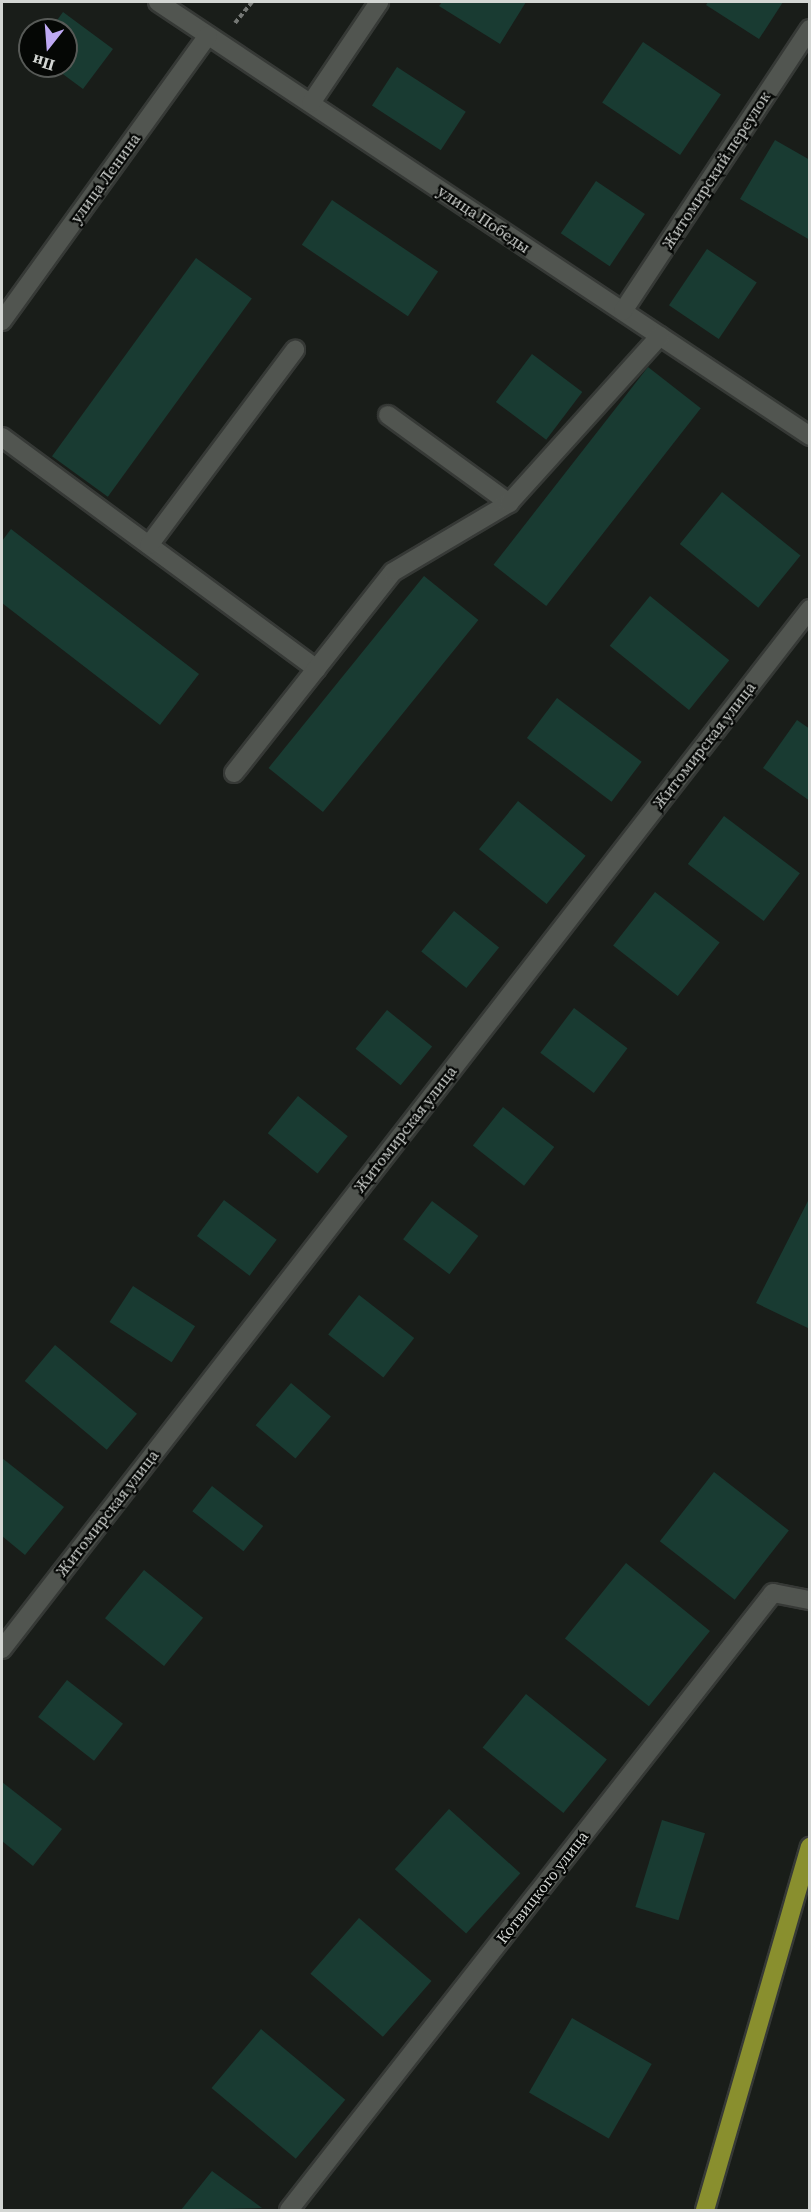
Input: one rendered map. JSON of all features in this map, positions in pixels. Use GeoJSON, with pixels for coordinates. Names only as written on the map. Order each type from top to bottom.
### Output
{"type":"FeatureCollection","features":[{"type":"Feature","properties":{"kind":"highway"},"geometry":{"type":"LineString","coordinates":[[705,2211],[810,1847]]}},
{"type":"Feature","properties":{"kind":"street","name":"улица Победы"},"geometry":{"type":"LineString","coordinates":[[158,2],[810,436]]}},
{"type":"Feature","properties":{"kind":"street"},"geometry":{"type":"LineString","coordinates":[[311,103],[379,2]]}},
{"type":"Feature","properties":{"kind":"street","name":"Житомирский переулок"},"geometry":{"type":"LineString","coordinates":[[623,311],[810,29]]}},
{"type":"Feature","properties":{"kind":"street","name":"улица Ленина"},"geometry":{"type":"LineString","coordinates":[[2,321],[208,35]]}},
{"type":"Feature","properties":{"kind":"street"},"geometry":{"type":"LineString","coordinates":[[234,773],[393,572],[509,503],[660,336]]}},
{"type":"Feature","properties":{"kind":"street"},"geometry":{"type":"LineString","coordinates":[[149,545],[295,350]]}},
{"type":"Feature","properties":{"kind":"street"},"geometry":{"type":"LineString","coordinates":[[388,415],[509,503]]}},
{"type":"Feature","properties":{"kind":"street"},"geometry":{"type":"LineString","coordinates":[[2,436],[316,669]]}},
{"type":"Feature","properties":{"kind":"street","name":"Житомирская улица"},"geometry":{"type":"LineString","coordinates":[[2,1649],[810,609]]}},
{"type":"Feature","properties":{"kind":"street","name":"Котвицкого улица"},"geometry":{"type":"LineString","coordinates":[[289,2211],[773,1593],[810,1599]]}},
{"type":"Feature","properties":{"kind":"building"},"geometry":{"type":"Polygon","coordinates":[[[442,2],[526,2],[500,44],[439,6],[442,2]]]}},
{"type":"Feature","properties":{"kind":"building"},"geometry":{"type":"Polygon","coordinates":[[[708,2],[783,2],[759,39],[706,5],[708,2]]]}},
{"type":"Feature","properties":{"kind":"building"},"geometry":{"type":"Polygon","coordinates":[[[63,12],[71,18],[59,18],[63,12]]]}},
{"type":"Feature","properties":{"kind":"building"},"geometry":{"type":"Polygon","coordinates":[[[78,23],[113,49],[83,89],[68,78],[78,78],[78,23]]]}},
{"type":"Feature","properties":{"kind":"building"},"geometry":{"type":"Polygon","coordinates":[[[643,42],[721,95],[680,155],[602,103],[643,42]]]}},
{"type":"Feature","properties":{"kind":"building"},"geometry":{"type":"Polygon","coordinates":[[[397,67],[466,112],[441,150],[372,106],[397,67]]]}},
{"type":"Feature","properties":{"kind":"building"},"geometry":{"type":"Polygon","coordinates":[[[775,140],[810,160],[810,240],[740,199],[775,140]]]}},
{"type":"Feature","properties":{"kind":"building"},"geometry":{"type":"Polygon","coordinates":[[[596,181],[645,214],[610,266],[561,233],[596,181]]]}},
{"type":"Feature","properties":{"kind":"building"},"geometry":{"type":"Polygon","coordinates":[[[332,200],[438,272],[408,316],[302,245],[332,200]]]}},
{"type":"Feature","properties":{"kind":"building"},"geometry":{"type":"Polygon","coordinates":[[[707,249],[757,283],[719,339],[669,305],[707,249]]]}},
{"type":"Feature","properties":{"kind":"building"},"geometry":{"type":"Polygon","coordinates":[[[196,258],[252,299],[108,497],[52,456],[196,258]]]}},
{"type":"Feature","properties":{"kind":"building"},"geometry":{"type":"Polygon","coordinates":[[[532,354],[582,392],[546,440],[496,402],[532,354]]]}},
{"type":"Feature","properties":{"kind":"building"},"geometry":{"type":"Polygon","coordinates":[[[648,367],[701,408],[546,606],[493,565],[648,367]]]}},
{"type":"Feature","properties":{"kind":"building"},"geometry":{"type":"Polygon","coordinates":[[[722,492],[800,556],[758,608],[680,544],[722,492]]]}},
{"type":"Feature","properties":{"kind":"building"},"geometry":{"type":"Polygon","coordinates":[[[11,529],[199,674],[160,725],[2,603],[2,541],[11,529]]]}},
{"type":"Feature","properties":{"kind":"building"},"geometry":{"type":"Polygon","coordinates":[[[424,576],[478,620],[323,812],[269,768],[424,576]]]}},
{"type":"Feature","properties":{"kind":"building"},"geometry":{"type":"Polygon","coordinates":[[[650,596],[729,660],[689,710],[610,646],[650,596]]]}},
{"type":"Feature","properties":{"kind":"building"},"geometry":{"type":"Polygon","coordinates":[[[557,698],[642,762],[612,802],[527,738],[557,698]]]}},
{"type":"Feature","properties":{"kind":"building"},"geometry":{"type":"Polygon","coordinates":[[[797,720],[810,729],[810,801],[763,768],[797,720]]]}},
{"type":"Feature","properties":{"kind":"building"},"geometry":{"type":"Polygon","coordinates":[[[518,801],[586,856],[547,904],[479,849],[518,801]]]}},
{"type":"Feature","properties":{"kind":"building"},"geometry":{"type":"Polygon","coordinates":[[[724,816],[800,873],[764,921],[688,864],[724,816]]]}},
{"type":"Feature","properties":{"kind":"building"},"geometry":{"type":"Polygon","coordinates":[[[655,892],[720,942],[678,996],[613,946],[655,892]]]}},
{"type":"Feature","properties":{"kind":"building"},"geometry":{"type":"Polygon","coordinates":[[[454,911],[499,948],[466,988],[421,951],[454,911]]]}},
{"type":"Feature","properties":{"kind":"building"},"geometry":{"type":"Polygon","coordinates":[[[574,1008],[628,1048],[594,1093],[540,1053],[574,1008]]]}},
{"type":"Feature","properties":{"kind":"building"},"geometry":{"type":"Polygon","coordinates":[[[387,1010],[432,1047],[401,1085],[356,1049],[387,1010]]]}},
{"type":"Feature","properties":{"kind":"building"},"geometry":{"type":"Polygon","coordinates":[[[298,1096],[348,1136],[318,1174],[268,1133],[298,1096]]]}},
{"type":"Feature","properties":{"kind":"building"},"geometry":{"type":"Polygon","coordinates":[[[503,1107],[554,1147],[524,1186],[473,1146],[503,1107]]]}},
{"type":"Feature","properties":{"kind":"building"},"geometry":{"type":"Polygon","coordinates":[[[810,1197],[810,1329],[756,1303],[810,1197]]]}},
{"type":"Feature","properties":{"kind":"building"},"geometry":{"type":"Polygon","coordinates":[[[224,1200],[277,1240],[250,1276],[197,1236],[224,1200]]]}},
{"type":"Feature","properties":{"kind":"building"},"geometry":{"type":"Polygon","coordinates":[[[432,1201],[478,1236],[449,1274],[403,1239],[432,1201]]]}},
{"type":"Feature","properties":{"kind":"building"},"geometry":{"type":"Polygon","coordinates":[[[133,1286],[195,1326],[172,1362],[110,1322],[133,1286]]]}},
{"type":"Feature","properties":{"kind":"building"},"geometry":{"type":"Polygon","coordinates":[[[359,1295],[414,1338],[383,1377],[328,1334],[359,1295]]]}},
{"type":"Feature","properties":{"kind":"building"},"geometry":{"type":"Polygon","coordinates":[[[55,1345],[137,1414],[107,1450],[25,1381],[55,1345]]]}},
{"type":"Feature","properties":{"kind":"building"},"geometry":{"type":"Polygon","coordinates":[[[291,1383],[331,1416],[295,1459],[256,1425],[291,1383]]]}},
{"type":"Feature","properties":{"kind":"building"},"geometry":{"type":"Polygon","coordinates":[[[2,1458],[64,1507],[25,1555],[2,1536],[2,1458]]]}},
{"type":"Feature","properties":{"kind":"building"},"geometry":{"type":"Polygon","coordinates":[[[714,1472],[789,1530],[735,1600],[660,1541],[714,1472]]]}},
{"type":"Feature","properties":{"kind":"building"},"geometry":{"type":"Polygon","coordinates":[[[212,1486],[263,1526],[244,1551],[192,1511],[212,1486]]]}},
{"type":"Feature","properties":{"kind":"building"},"geometry":{"type":"Polygon","coordinates":[[[626,1563],[710,1631],[649,1706],[565,1638],[626,1563]]]}},
{"type":"Feature","properties":{"kind":"building"},"geometry":{"type":"Polygon","coordinates":[[[144,1570],[203,1618],[164,1666],[105,1618],[144,1570]]]}},
{"type":"Feature","properties":{"kind":"building"},"geometry":{"type":"Polygon","coordinates":[[[67,1680],[123,1724],[94,1761],[38,1717],[67,1680]]]}},
{"type":"Feature","properties":{"kind":"building"},"geometry":{"type":"Polygon","coordinates":[[[526,1694],[607,1759],[563,1813],[483,1748],[526,1694]]]}},
{"type":"Feature","properties":{"kind":"building"},"geometry":{"type":"Polygon","coordinates":[[[2,1782],[62,1829],[33,1866],[2,1841],[2,1782]]]}},
{"type":"Feature","properties":{"kind":"building"},"geometry":{"type":"Polygon","coordinates":[[[449,1809],[520,1873],[466,1933],[395,1869],[449,1809]]]}},
{"type":"Feature","properties":{"kind":"building"},"geometry":{"type":"Polygon","coordinates":[[[662,1820],[705,1833],[678,1920],[635,1907],[662,1820]]]}},
{"type":"Feature","properties":{"kind":"building"},"geometry":{"type":"Polygon","coordinates":[[[359,1918],[431,1981],[383,2037],[310,1974],[359,1918]]]}},
{"type":"Feature","properties":{"kind":"building"},"geometry":{"type":"Polygon","coordinates":[[[572,2018],[652,2064],[609,2138],[529,2092],[572,2018]]]}},
{"type":"Feature","properties":{"kind":"building"},"geometry":{"type":"Polygon","coordinates":[[[261,2029],[345,2100],[296,2159],[212,2088],[261,2029]]]}},
{"type":"Feature","properties":{"kind":"building"},"geometry":{"type":"Polygon","coordinates":[[[212,2171],[262,2208],[181,2210],[212,2171]]]}}]}
